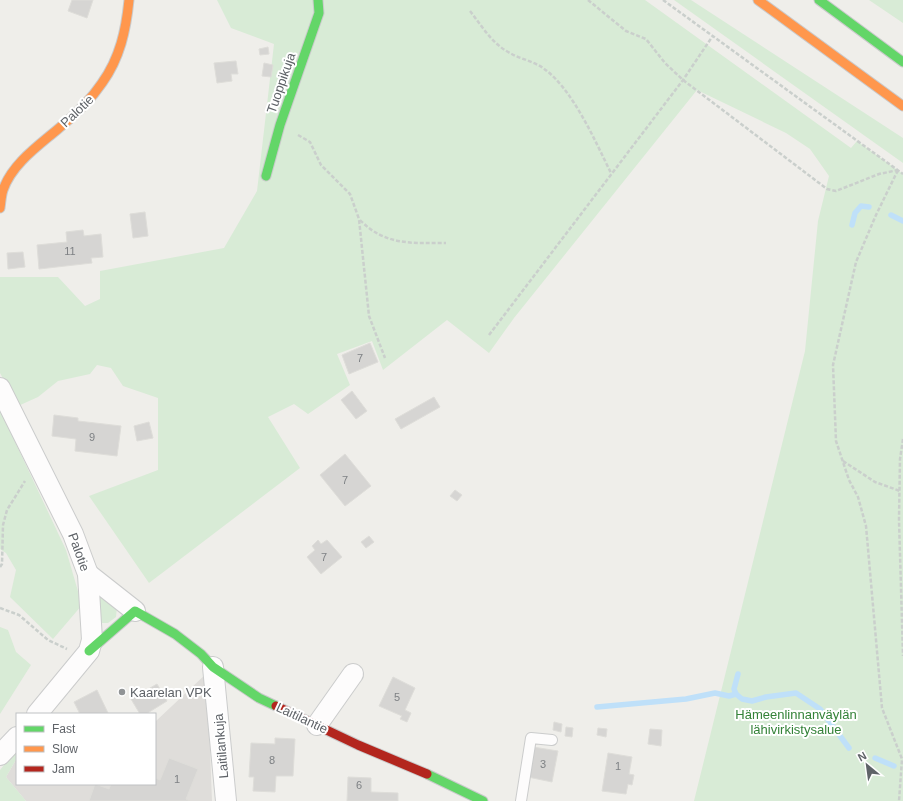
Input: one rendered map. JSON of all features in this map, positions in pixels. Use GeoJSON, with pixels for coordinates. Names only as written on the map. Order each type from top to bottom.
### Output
{"type":"FeatureCollection","features":[{"type":"Feature","properties":{"kind":"main road","name":"Palotie"},"geometry":{"type":"LineString","coordinates":[[0,208],[4,187],[22,160],[82,108],[98,90],[114,67],[122,44],[129,0]]}},
{"type":"Feature","properties":{"kind":"main road","name":"Tuoppikuja"},"geometry":{"type":"LineString","coordinates":[[266,176],[280,124],[319,13],[318,0]]}},
{"type":"Feature","properties":{"kind":"main road"},"geometry":{"type":"LineString","coordinates":[[758,0],[903,106]]}},
{"type":"Feature","properties":{"kind":"main road"},"geometry":{"type":"LineString","coordinates":[[819,0],[903,62]]}},
{"type":"Feature","properties":{"kind":"main road"},"geometry":{"type":"LineString","coordinates":[[89,651],[135,611]]}},
{"type":"Feature","properties":{"kind":"main road","name":"Laitilantie"},"geometry":{"type":"LineString","coordinates":[[135,611],[176,634],[201,654],[213,667],[259,698],[450,784],[479,800]]}},
{"type":"Feature","properties":{"kind":"street","name":"Palotie"},"geometry":{"type":"LineString","coordinates":[[0,388],[73,534],[88,574],[92,640],[89,651]]}},
{"type":"Feature","properties":{"kind":"street","name":"Laitilantie"},"geometry":{"type":"LineString","coordinates":[[88,574],[135,611]]}},
{"type":"Feature","properties":{"kind":"street"},"geometry":{"type":"LineString","coordinates":[[39,713],[89,651]]}},
{"type":"Feature","properties":{"kind":"street","name":"Laitilankuja"},"geometry":{"type":"LineString","coordinates":[[213,667],[226,801]]}},
{"type":"Feature","properties":{"kind":"street"},"geometry":{"type":"LineString","coordinates":[[317,725],[353,674]]}},
{"type":"Feature","properties":{"kind":"street"},"geometry":{"type":"LineString","coordinates":[[0,755],[16,738]]}},
{"type":"Feature","properties":{"kind":"lane"},"geometry":{"type":"LineString","coordinates":[[521,801],[531,738],[552,740]]}},
{"type":"Feature","properties":{"kind":"path"},"geometry":{"type":"LineString","coordinates":[[588,0],[626,31],[646,39],[665,63],[682,80],[828,189],[836,191],[879,174],[898,170]]}},
{"type":"Feature","properties":{"kind":"path"},"geometry":{"type":"LineString","coordinates":[[663,0],[903,174]]}},
{"type":"Feature","properties":{"kind":"path"},"geometry":{"type":"LineString","coordinates":[[470,11],[490,38],[499,46],[510,53],[543,67],[556,80],[584,121],[611,173]]}},
{"type":"Feature","properties":{"kind":"path"},"geometry":{"type":"LineString","coordinates":[[489,335],[682,80],[712,37]]}},
{"type":"Feature","properties":{"kind":"path"},"geometry":{"type":"LineString","coordinates":[[280,124],[310,142],[321,165],[350,194],[359,219],[369,316],[385,358]]}},
{"type":"Feature","properties":{"kind":"path"},"geometry":{"type":"LineString","coordinates":[[898,170],[876,215],[856,262],[833,365],[836,441],[849,480],[858,497],[866,526],[874,599],[882,708],[903,759],[899,801]]}},
{"type":"Feature","properties":{"kind":"path"},"geometry":{"type":"LineString","coordinates":[[359,219],[370,230],[400,243],[446,243]]}},
{"type":"Feature","properties":{"kind":"path"},"geometry":{"type":"LineString","coordinates":[[903,439],[900,459],[899,543],[903,656]]}},
{"type":"Feature","properties":{"kind":"path"},"geometry":{"type":"LineString","coordinates":[[0,567],[2,564],[3,525],[7,510],[30,472],[35,459]]}},
{"type":"Feature","properties":{"kind":"path"},"geometry":{"type":"LineString","coordinates":[[842,461],[875,482],[900,491]]}},
{"type":"Feature","properties":{"kind":"path"},"geometry":{"type":"LineString","coordinates":[[0,608],[19,615],[48,640],[58,645],[70,650],[89,651]]}},
{"type":"Feature","properties":{"kind":"shaded area"},"geometry":{"type":"Polygon","coordinates":[[[207,673],[212,801],[26,801],[6,777],[16,760],[16,785],[156,785],[156,721],[207,673]]]}},
{"type":"Feature","properties":{"kind":"green space","name":"Hämeenlinnanväylän lähivirkistysalue"},"geometry":{"type":"Polygon","coordinates":[[[217,0],[645,0],[851,148],[857,141],[903,174],[903,801],[694,801],[805,351],[818,221],[829,176],[810,149],[786,133],[697,90],[514,318],[489,353],[447,320],[383,370],[372,341],[337,354],[350,385],[308,414],[294,404],[268,417],[300,468],[149,583],[89,496],[158,470],[158,398],[123,386],[111,368],[97,365],[90,374],[58,381],[38,397],[18,406],[0,373],[0,277],[58,277],[85,306],[100,299],[100,271],[224,248],[257,191],[274,44],[231,28],[217,0]]]}},
{"type":"Feature","properties":{"kind":"green space"},"geometry":{"type":"Polygon","coordinates":[[[674,0],[691,0],[903,138],[903,163],[674,0]]]}},
{"type":"Feature","properties":{"kind":"green space"},"geometry":{"type":"Polygon","coordinates":[[[869,0],[903,0],[903,23],[869,0]]]}},
{"type":"Feature","properties":{"kind":"green space"},"geometry":{"type":"Polygon","coordinates":[[[0,410],[66,550],[82,605],[53,639],[10,597],[16,570],[6,553],[0,549],[0,410]]]}},
{"type":"Feature","properties":{"kind":"green space"},"geometry":{"type":"Polygon","coordinates":[[[96,582],[117,607],[116,617],[108,623],[100,623],[96,582]]]}},
{"type":"Feature","properties":{"kind":"green space"},"geometry":{"type":"Polygon","coordinates":[[[0,627],[8,630],[16,652],[31,665],[0,714],[0,627]]]}},
{"type":"Feature","properties":{"kind":"green space"},"geometry":{"type":"Polygon","coordinates":[[[16,750],[16,760],[6,777],[26,801],[0,801],[0,770],[16,750]]]}},
{"type":"Feature","properties":{"kind":"building"},"geometry":{"type":"Polygon","coordinates":[[[72,0],[93,0],[87,18],[68,11],[72,0]]]}},
{"type":"Feature","properties":{"kind":"building"},"geometry":{"type":"Polygon","coordinates":[[[268,47],[269,54],[260,55],[259,49],[268,47]]]}},
{"type":"Feature","properties":{"kind":"building"},"geometry":{"type":"Polygon","coordinates":[[[236,61],[238,74],[231,74],[232,81],[217,83],[214,63],[236,61]]]}},
{"type":"Feature","properties":{"kind":"building"},"geometry":{"type":"Polygon","coordinates":[[[264,63],[273,65],[271,77],[262,76],[264,63]]]}},
{"type":"Feature","properties":{"kind":"building"},"geometry":{"type":"Polygon","coordinates":[[[145,212],[148,236],[133,238],[130,214],[145,212]]]}},
{"type":"Feature","properties":{"kind":"building"},"geometry":{"type":"Polygon","coordinates":[[[83,230],[84,236],[101,234],[103,257],[91,258],[92,263],[39,269],[37,245],[67,242],[66,232],[83,230]]]}},
{"type":"Feature","properties":{"kind":"building"},"geometry":{"type":"Polygon","coordinates":[[[23,252],[25,267],[8,269],[7,253],[23,252]]]}},
{"type":"Feature","properties":{"kind":"building"},"geometry":{"type":"Polygon","coordinates":[[[370,343],[378,362],[349,374],[342,355],[370,343]]]}},
{"type":"Feature","properties":{"kind":"building"},"geometry":{"type":"Polygon","coordinates":[[[352,391],[367,411],[356,419],[341,400],[352,391]]]}},
{"type":"Feature","properties":{"kind":"building"},"geometry":{"type":"Polygon","coordinates":[[[434,397],[440,407],[401,429],[395,419],[434,397]]]}},
{"type":"Feature","properties":{"kind":"building"},"geometry":{"type":"Polygon","coordinates":[[[54,415],[78,418],[78,421],[121,426],[117,456],[75,451],[76,439],[52,436],[54,415]]]}},
{"type":"Feature","properties":{"kind":"building"},"geometry":{"type":"Polygon","coordinates":[[[149,422],[153,438],[137,441],[134,426],[149,422]]]}},
{"type":"Feature","properties":{"kind":"building"},"geometry":{"type":"Polygon","coordinates":[[[345,454],[371,486],[345,506],[320,475],[345,454]]]}},
{"type":"Feature","properties":{"kind":"building"},"geometry":{"type":"Polygon","coordinates":[[[455,490],[462,495],[457,501],[450,496],[455,490]]]}},
{"type":"Feature","properties":{"kind":"building"},"geometry":{"type":"Polygon","coordinates":[[[369,536],[374,542],[366,548],[361,542],[369,536]]]}},
{"type":"Feature","properties":{"kind":"building"},"geometry":{"type":"Polygon","coordinates":[[[318,540],[321,544],[327,540],[342,557],[321,574],[307,557],[315,550],[312,546],[318,540]]]}},
{"type":"Feature","properties":{"kind":"building"},"geometry":{"type":"Polygon","coordinates":[[[393,677],[415,688],[405,710],[411,713],[407,722],[400,719],[402,716],[379,706],[393,677]]]}},
{"type":"Feature","properties":{"kind":"building"},"geometry":{"type":"Polygon","coordinates":[[[157,684],[167,701],[148,713],[139,713],[131,699],[157,684]]]}},
{"type":"Feature","properties":{"kind":"building"},"geometry":{"type":"Polygon","coordinates":[[[97,690],[108,713],[80,713],[74,702],[97,690]]]}},
{"type":"Feature","properties":{"kind":"building"},"geometry":{"type":"Polygon","coordinates":[[[554,722],[562,724],[561,732],[553,730],[554,722]]]}},
{"type":"Feature","properties":{"kind":"building"},"geometry":{"type":"Polygon","coordinates":[[[566,727],[573,728],[572,737],[565,736],[566,727]]]}},
{"type":"Feature","properties":{"kind":"building"},"geometry":{"type":"Polygon","coordinates":[[[598,728],[607,729],[606,737],[597,735],[598,728]]]}},
{"type":"Feature","properties":{"kind":"building"},"geometry":{"type":"Polygon","coordinates":[[[650,729],[662,730],[661,746],[648,744],[650,729]]]}},
{"type":"Feature","properties":{"kind":"building"},"geometry":{"type":"Polygon","coordinates":[[[275,738],[295,739],[293,776],[276,776],[275,792],[253,791],[254,777],[249,777],[251,743],[275,744],[275,738]]]}},
{"type":"Feature","properties":{"kind":"building"},"geometry":{"type":"Polygon","coordinates":[[[533,747],[558,751],[552,782],[528,777],[533,747]]]}},
{"type":"Feature","properties":{"kind":"building"},"geometry":{"type":"Polygon","coordinates":[[[608,753],[632,757],[629,774],[634,775],[632,785],[628,784],[626,794],[602,791],[608,753]]]}},
{"type":"Feature","properties":{"kind":"building"},"geometry":{"type":"Polygon","coordinates":[[[169,758],[198,769],[186,799],[190,801],[89,801],[95,785],[109,789],[111,785],[156,785],[156,778],[160,780],[169,758]]]}},
{"type":"Feature","properties":{"kind":"building"},"geometry":{"type":"Polygon","coordinates":[[[348,777],[371,778],[371,792],[398,793],[398,801],[347,801],[348,777]]]}},
{"type":"Feature","properties":{"kind":"waterway"},"geometry":{"type":"LineString","coordinates":[[852,225],[855,213],[861,206],[869,207]]}},
{"type":"Feature","properties":{"kind":"waterway"},"geometry":{"type":"LineString","coordinates":[[891,215],[903,221]]}},
{"type":"Feature","properties":{"kind":"waterway"},"geometry":{"type":"LineString","coordinates":[[738,674],[734,689],[736,694],[742,699],[752,701],[766,697],[796,693],[820,709],[849,748]]}},
{"type":"Feature","properties":{"kind":"waterway"},"geometry":{"type":"LineString","coordinates":[[597,707],[686,699],[715,693],[729,696],[736,694]]}},
{"type":"Feature","properties":{"kind":"waterway"},"geometry":{"type":"LineString","coordinates":[[875,758],[894,766]]}},
{"type":"Feature","properties":{"kind":"traffic: fast"},"geometry":{"type":"LineString","coordinates":[[266,176],[280,125],[319,13],[318,0]]}},
{"type":"Feature","properties":{"kind":"traffic: fast"},"geometry":{"type":"LineString","coordinates":[[819,0],[903,62]]}},
{"type":"Feature","properties":{"kind":"traffic: fast"},"geometry":{"type":"LineString","coordinates":[[89,651],[135,611],[175,634],[201,654],[213,667],[259,698],[276,706]]}},
{"type":"Feature","properties":{"kind":"traffic: fast"},"geometry":{"type":"LineString","coordinates":[[427,774],[483,801]]}},
{"type":"Feature","properties":{"kind":"traffic: slow"},"geometry":{"type":"LineString","coordinates":[[0,208],[3,190],[7,181],[19,164],[26,156],[82,108],[97,90],[108,73],[118,54],[124,33],[129,0]]}},
{"type":"Feature","properties":{"kind":"traffic: slow"},"geometry":{"type":"LineString","coordinates":[[758,0],[903,106]]}},
{"type":"Feature","properties":{"kind":"traffic: jam"},"geometry":{"type":"LineString","coordinates":[[276,706],[358,745],[427,774]]}},
{"type":"Feature","properties":{"kind":"place","name":"Kaarelan VPK"},"geometry":{"type":"Point","coordinates":[122,692]}}]}
